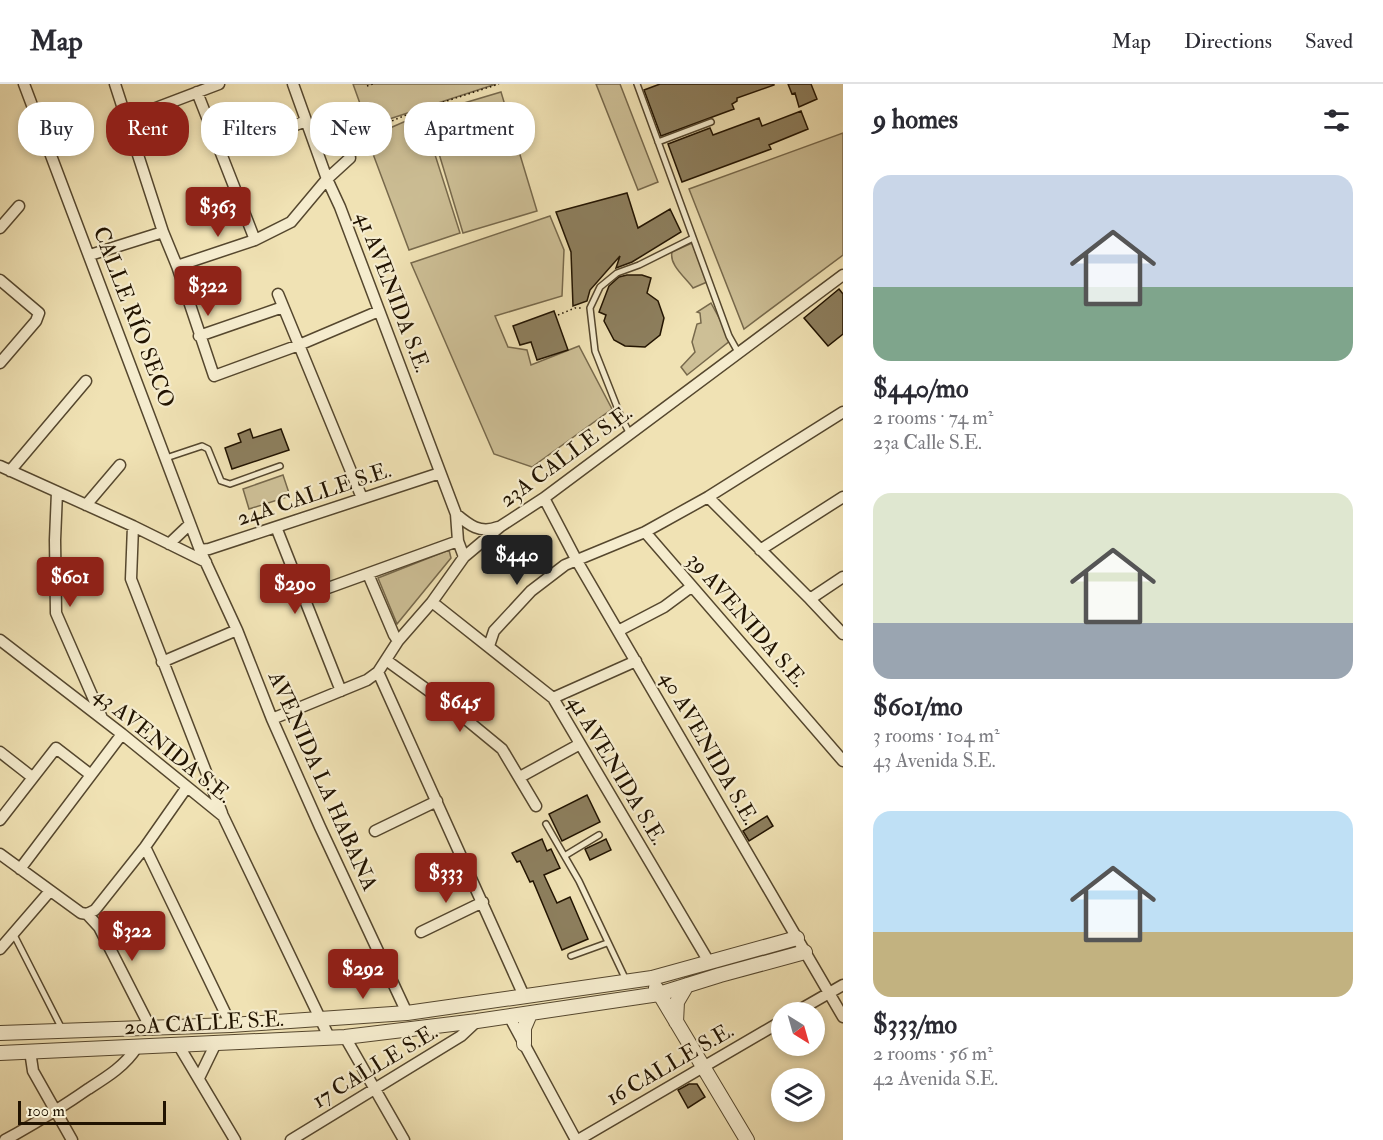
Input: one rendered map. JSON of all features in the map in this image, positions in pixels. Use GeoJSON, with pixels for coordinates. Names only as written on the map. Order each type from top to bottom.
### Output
{"type":"FeatureCollection","features":[{"type":"Feature","properties":{"kind":"street","name":"CALLE RÍO SECO"},"geometry":{"type":"LineString","coordinates":[[24,84],[190,524],[207,563]]}},
{"type":"Feature","properties":{"kind":"street"},"geometry":{"type":"LineString","coordinates":[[115,84],[121,102]]}},
{"type":"Feature","properties":{"kind":"street"},"geometry":{"type":"LineString","coordinates":[[171,102],[219,84]]}},
{"type":"Feature","properties":{"kind":"street","name":"41 AVENIDA S.E."},"geometry":{"type":"LineString","coordinates":[[293,84],[327,179],[340,207],[456,514],[458,541],[464,557]]}},
{"type":"Feature","properties":{"kind":"street"},"geometry":{"type":"LineString","coordinates":[[197,92],[255,240]]}},
{"type":"Feature","properties":{"kind":"street"},"geometry":{"type":"LineString","coordinates":[[298,124],[306,121]]}},
{"type":"Feature","properties":{"kind":"street"},"geometry":{"type":"LineString","coordinates":[[139,156],[214,376],[299,345],[379,311]]}},
{"type":"Feature","properties":{"kind":"street"},"geometry":{"type":"LineString","coordinates":[[177,266],[255,240],[291,222],[327,179],[350,158]]}},
{"type":"Feature","properties":{"kind":"street"},"geometry":{"type":"LineString","coordinates":[[0,228],[19,206]]}},
{"type":"Feature","properties":{"kind":"street"},"geometry":{"type":"LineString","coordinates":[[90,255],[163,232]]}},
{"type":"Feature","properties":{"kind":"street","name":"23A CALLE S.E."},"geometry":{"type":"LineString","coordinates":[[272,719],[367,680],[378,672],[398,641],[432,602],[464,557],[501,526],[544,498],[842,279]]}},
{"type":"Feature","properties":{"kind":"street"},"geometry":{"type":"LineString","coordinates":[[0,280],[39,313],[36,321],[0,363]]}},
{"type":"Feature","properties":{"kind":"street"},"geometry":{"type":"LineString","coordinates":[[278,294],[362,498]]}},
{"type":"Feature","properties":{"kind":"street"},"geometry":{"type":"LineString","coordinates":[[199,336],[284,307]]}},
{"type":"Feature","properties":{"kind":"street"},"geometry":{"type":"LineString","coordinates":[[86,381],[5,468],[133,526],[207,563]]}},
{"type":"Feature","properties":{"kind":"street"},"geometry":{"type":"LineString","coordinates":[[489,646],[494,631],[531,591],[565,565],[645,532],[708,497],[843,412]]}},
{"type":"Feature","properties":{"kind":"street"},"geometry":{"type":"LineString","coordinates":[[86,505],[120,465]]}},
{"type":"Feature","properties":{"kind":"street","name":"24A CALLE S.E."},"geometry":{"type":"LineString","coordinates":[[200,550],[440,473]]}},
{"type":"Feature","properties":{"kind":"street"},"geometry":{"type":"LineString","coordinates":[[57,492],[56,613],[103,721]]}},
{"type":"Feature","properties":{"kind":"street"},"geometry":{"type":"LineString","coordinates":[[708,497],[843,634]]}},
{"type":"Feature","properties":{"kind":"street"},"geometry":{"type":"LineString","coordinates":[[760,550],[843,497]]}},
{"type":"Feature","properties":{"kind":"street","name":"40 AVENIDA S.E."},"geometry":{"type":"LineString","coordinates":[[544,498],[577,561],[843,1017]]}},
{"type":"Feature","properties":{"kind":"street"},"geometry":{"type":"LineString","coordinates":[[456,514],[470,526],[480,530],[491,530],[501,526]]}},
{"type":"Feature","properties":{"kind":"street"},"geometry":{"type":"LineString","coordinates":[[168,544],[190,524]]}},
{"type":"Feature","properties":{"kind":"street"},"geometry":{"type":"LineString","coordinates":[[133,526],[131,579],[223,816]]}},
{"type":"Feature","properties":{"kind":"street"},"geometry":{"type":"LineString","coordinates":[[276,527],[342,691]]}},
{"type":"Feature","properties":{"kind":"street","name":"39 AVENIDA S.E."},"geometry":{"type":"LineString","coordinates":[[645,532],[843,760]]}},
{"type":"Feature","properties":{"kind":"street"},"geometry":{"type":"LineString","coordinates":[[303,597],[458,541]]}},
{"type":"Feature","properties":{"kind":"street","name":"AVENIDA LA HABANA"},"geometry":{"type":"LineString","coordinates":[[207,563],[320,827],[407,1012]]}},
{"type":"Feature","properties":{"kind":"street"},"geometry":{"type":"LineString","coordinates":[[368,574],[398,641]]}},
{"type":"Feature","properties":{"kind":"street"},"geometry":{"type":"LineString","coordinates":[[810,599],[843,577]]}},
{"type":"Feature","properties":{"kind":"street"},"geometry":{"type":"LineString","coordinates":[[618,631],[664,607],[691,587]]}},
{"type":"Feature","properties":{"kind":"street","name":"41 AVENIDA S.E."},"geometry":{"type":"LineString","coordinates":[[432,602],[553,698],[709,962]]}},
{"type":"Feature","properties":{"kind":"street"},"geometry":{"type":"LineString","coordinates":[[162,662],[237,630]]}},
{"type":"Feature","properties":{"kind":"street","name":"43 AVENIDA S.E."},"geometry":{"type":"LineString","coordinates":[[0,640],[223,816],[329,1038]]}},
{"type":"Feature","properties":{"kind":"street"},"geometry":{"type":"LineString","coordinates":[[386,660],[451,707],[502,749],[536,806]]}},
{"type":"Feature","properties":{"kind":"street"},"geometry":{"type":"LineString","coordinates":[[553,698],[636,661]]}},
{"type":"Feature","properties":{"kind":"street"},"geometry":{"type":"LineString","coordinates":[[378,672],[524,996]]}},
{"type":"Feature","properties":{"kind":"street"},"geometry":{"type":"LineString","coordinates":[[20,869],[122,734]]}},
{"type":"Feature","properties":{"kind":"street"},"geometry":{"type":"LineString","coordinates":[[520,777],[580,744]]}},
{"type":"Feature","properties":{"kind":"street"},"geometry":{"type":"LineString","coordinates":[[0,820],[56,748],[91,775]]}},
{"type":"Feature","properties":{"kind":"street"},"geometry":{"type":"LineString","coordinates":[[0,752],[32,777]]}},
{"type":"Feature","properties":{"kind":"street"},"geometry":{"type":"LineString","coordinates":[[0,854],[81,913],[87,914],[95,910],[187,787]]}},
{"type":"Feature","properties":{"kind":"street"},"geometry":{"type":"LineString","coordinates":[[375,831],[437,801]]}},
{"type":"Feature","properties":{"kind":"street"},"geometry":{"type":"LineString","coordinates":[[144,847],[231,1025]]}},
{"type":"Feature","properties":{"kind":"street"},"geometry":{"type":"LineString","coordinates":[[0,949],[50,891]]}},
{"type":"Feature","properties":{"kind":"street"},"geometry":{"type":"LineString","coordinates":[[421,932],[483,902]]}},
{"type":"Feature","properties":{"kind":"street"},"geometry":{"type":"LineString","coordinates":[[87,914],[99,927],[151,1029]]}},
{"type":"Feature","properties":{"kind":"street","name":"20A CALLE S.E."},"geometry":{"type":"LineString","coordinates":[[0,1033],[231,1025],[407,1012],[652,978],[797,938]]}},
{"type":"Feature","properties":{"kind":"street","name":"20A CALLE S.E."},"geometry":{"type":"LineString","coordinates":[[0,1053],[345,1037],[477,1021],[658,994],[805,952]]}},
{"type":"Feature","properties":{"kind":"street"},"geometry":{"type":"LineString","coordinates":[[652,978],[658,994],[747,1140]]}},
{"type":"Feature","properties":{"kind":"street"},"geometry":{"type":"LineString","coordinates":[[676,1022],[677,1002],[687,985]]}},
{"type":"Feature","properties":{"kind":"street"},"geometry":{"type":"LineString","coordinates":[[813,1002],[843,985]]}},
{"type":"Feature","properties":{"kind":"street"},"geometry":{"type":"LineString","coordinates":[[524,1044],[524,1028],[530,1014]]}},
{"type":"Feature","properties":{"kind":"street"},"geometry":{"type":"LineString","coordinates":[[509,1016],[577,1140]]}},
{"type":"Feature","properties":{"kind":"street","name":"17 CALLE S.E."},"geometry":{"type":"LineString","coordinates":[[291,1140],[461,1036],[477,1021]]}},
{"type":"Feature","properties":{"kind":"street","name":"16 CALLE S.E."},"geometry":{"type":"LineString","coordinates":[[577,1140],[771,1027]]}},
{"type":"Feature","properties":{"kind":"street"},"geometry":{"type":"LineString","coordinates":[[345,1037],[404,1140]]}},
{"type":"Feature","properties":{"kind":"street"},"geometry":{"type":"LineString","coordinates":[[199,1078],[216,1043]]}},
{"type":"Feature","properties":{"kind":"street"},"geometry":{"type":"LineString","coordinates":[[179,1046],[235,1140]]}},
{"type":"Feature","properties":{"kind":"street"},"geometry":{"type":"LineString","coordinates":[[5,1140],[56,1111],[116,1071],[129,1061],[137,1047]]}},
{"type":"Feature","properties":{"kind":"street"},"geometry":{"type":"LineString","coordinates":[[30,1051],[33,1071],[72,1140]]}},
{"type":"Feature","properties":{"kind":"lane"},"geometry":{"type":"LineString","coordinates":[[637,84],[729,336],[739,354]]}},
{"type":"Feature","properties":{"kind":"lane"},"geometry":{"type":"LineString","coordinates":[[658,142],[711,122]]}},
{"type":"Feature","properties":{"kind":"lane"},"geometry":{"type":"LineString","coordinates":[[630,434],[621,417],[596,351],[590,308],[600,286],[616,273],[639,265],[693,238]]}},
{"type":"Feature","properties":{"kind":"lane"},"geometry":{"type":"LineString","coordinates":[[166,458],[201,446],[208,449],[221,481],[230,484],[280,466]]}},
{"type":"Feature","properties":{"kind":"lane"},"geometry":{"type":"LineString","coordinates":[[546,824],[566,855],[626,982]]}},
{"type":"Feature","properties":{"kind":"lane"},"geometry":{"type":"LineString","coordinates":[[566,855],[599,835]]}},
{"type":"Feature","properties":{"kind":"lane"},"geometry":{"type":"LineString","coordinates":[[13,933],[63,1031]]}},
{"type":"Feature","properties":{"kind":"lane"},"geometry":{"type":"LineString","coordinates":[[571,956],[607,943]]}},
{"type":"Feature","properties":{"kind":"path"},"geometry":{"type":"LineString","coordinates":[[367,86],[373,84]]}},
{"type":"Feature","properties":{"kind":"path"},"geometry":{"type":"LineString","coordinates":[[350,158],[366,132],[413,112],[499,84]]}},
{"type":"Feature","properties":{"kind":"path"},"geometry":{"type":"LineString","coordinates":[[558,315],[575,308],[590,308]]}},
{"type":"Feature","properties":{"kind":"shaded area"},"geometry":{"type":"Polygon","coordinates":[[[353,84],[496,84],[441,102],[404,102],[404,114],[392,118],[392,102],[359,102],[353,84]]]}},
{"type":"Feature","properties":{"kind":"shaded area"},"geometry":{"type":"Polygon","coordinates":[[[596,84],[620,84],[658,182],[638,190],[596,84]]]}},
{"type":"Feature","properties":{"kind":"shaded area"},"geometry":{"type":"Polygon","coordinates":[[[501,92],[504,102],[467,102],[501,92]]]}},
{"type":"Feature","properties":{"kind":"shaded area"},"geometry":{"type":"Polygon","coordinates":[[[404,122],[404,156],[435,156],[460,233],[409,250],[374,156],[392,156],[392,127],[404,122]]]}},
{"type":"Feature","properties":{"kind":"shaded area"},"geometry":{"type":"Polygon","coordinates":[[[843,133],[843,255],[744,329],[689,189],[843,133]]]}},
{"type":"Feature","properties":{"kind":"shaded area"},"geometry":{"type":"Polygon","coordinates":[[[440,156],[520,156],[537,211],[463,233],[440,156]]]}},
{"type":"Feature","properties":{"kind":"shaded area"},"geometry":{"type":"Polygon","coordinates":[[[550,216],[564,250],[562,296],[495,316],[508,347],[527,350],[531,365],[579,346],[612,409],[532,467],[494,454],[411,263],[550,216]]]}},
{"type":"Feature","properties":{"kind":"shaded area"},"geometry":{"type":"Polygon","coordinates":[[[692,243],[707,282],[693,288],[675,266],[672,257],[672,252],[692,243]]]}},
{"type":"Feature","properties":{"kind":"shaded area"},"geometry":{"type":"Polygon","coordinates":[[[711,303],[731,340],[687,375],[681,367],[695,352],[692,342],[697,324],[701,323],[700,313],[697,312],[711,303]]]}},
{"type":"Feature","properties":{"kind":"shaded area"},"geometry":{"type":"Polygon","coordinates":[[[283,475],[290,496],[249,509],[243,489],[283,475]]]}},
{"type":"Feature","properties":{"kind":"shaded area"},"geometry":{"type":"Polygon","coordinates":[[[449,550],[451,558],[397,624],[378,578],[449,550]]]}},
{"type":"Feature","properties":{"kind":"building"},"geometry":{"type":"Polygon","coordinates":[[[660,84],[774,85],[737,98],[737,101],[732,104],[734,109],[661,136],[644,90],[660,84]]]}},
{"type":"Feature","properties":{"kind":"building"},"geometry":{"type":"Polygon","coordinates":[[[788,84],[811,84],[817,99],[799,107],[795,93],[792,94],[788,84]]]}},
{"type":"Feature","properties":{"kind":"building"},"geometry":{"type":"Polygon","coordinates":[[[801,111],[808,129],[769,145],[771,149],[682,182],[668,144],[710,128],[713,135],[759,118],[762,126],[801,111]]]}},
{"type":"Feature","properties":{"kind":"building"},"geometry":{"type":"Polygon","coordinates":[[[627,193],[638,228],[670,209],[681,232],[632,262],[616,268],[620,256],[590,290],[587,301],[573,306],[571,252],[556,212],[627,193]]]}},
{"type":"Feature","properties":{"kind":"building"},"geometry":{"type":"Polygon","coordinates":[[[642,275],[651,278],[647,293],[658,301],[664,318],[660,335],[645,347],[625,346],[614,340],[604,321],[606,315],[599,312],[609,286],[619,277],[642,275]]]}},
{"type":"Feature","properties":{"kind":"building"},"geometry":{"type":"Polygon","coordinates":[[[839,289],[843,294],[843,334],[828,346],[804,318],[839,289]]]}},
{"type":"Feature","properties":{"kind":"building"},"geometry":{"type":"Polygon","coordinates":[[[554,311],[568,350],[537,360],[531,342],[520,345],[513,326],[554,311]]]}},
{"type":"Feature","properties":{"kind":"building"},"geometry":{"type":"Polygon","coordinates":[[[250,429],[253,438],[281,429],[289,450],[232,469],[225,448],[241,442],[238,434],[250,429]]]}},
{"type":"Feature","properties":{"kind":"building"},"geometry":{"type":"Polygon","coordinates":[[[587,795],[600,822],[562,841],[549,814],[587,795]]]}},
{"type":"Feature","properties":{"kind":"building"},"geometry":{"type":"Polygon","coordinates":[[[767,816],[773,826],[749,841],[743,831],[767,816]]]}},
{"type":"Feature","properties":{"kind":"building"},"geometry":{"type":"Polygon","coordinates":[[[542,839],[547,851],[551,849],[560,868],[544,875],[557,903],[570,897],[588,939],[562,950],[533,881],[530,882],[520,861],[517,862],[512,853],[542,839]]]}},
{"type":"Feature","properties":{"kind":"building"},"geometry":{"type":"Polygon","coordinates":[[[606,839],[611,850],[590,860],[585,849],[606,839]]]}},
{"type":"Feature","properties":{"kind":"building"},"geometry":{"type":"Polygon","coordinates":[[[689,1084],[697,1084],[705,1097],[688,1108],[678,1090],[689,1084]]]}}]}
